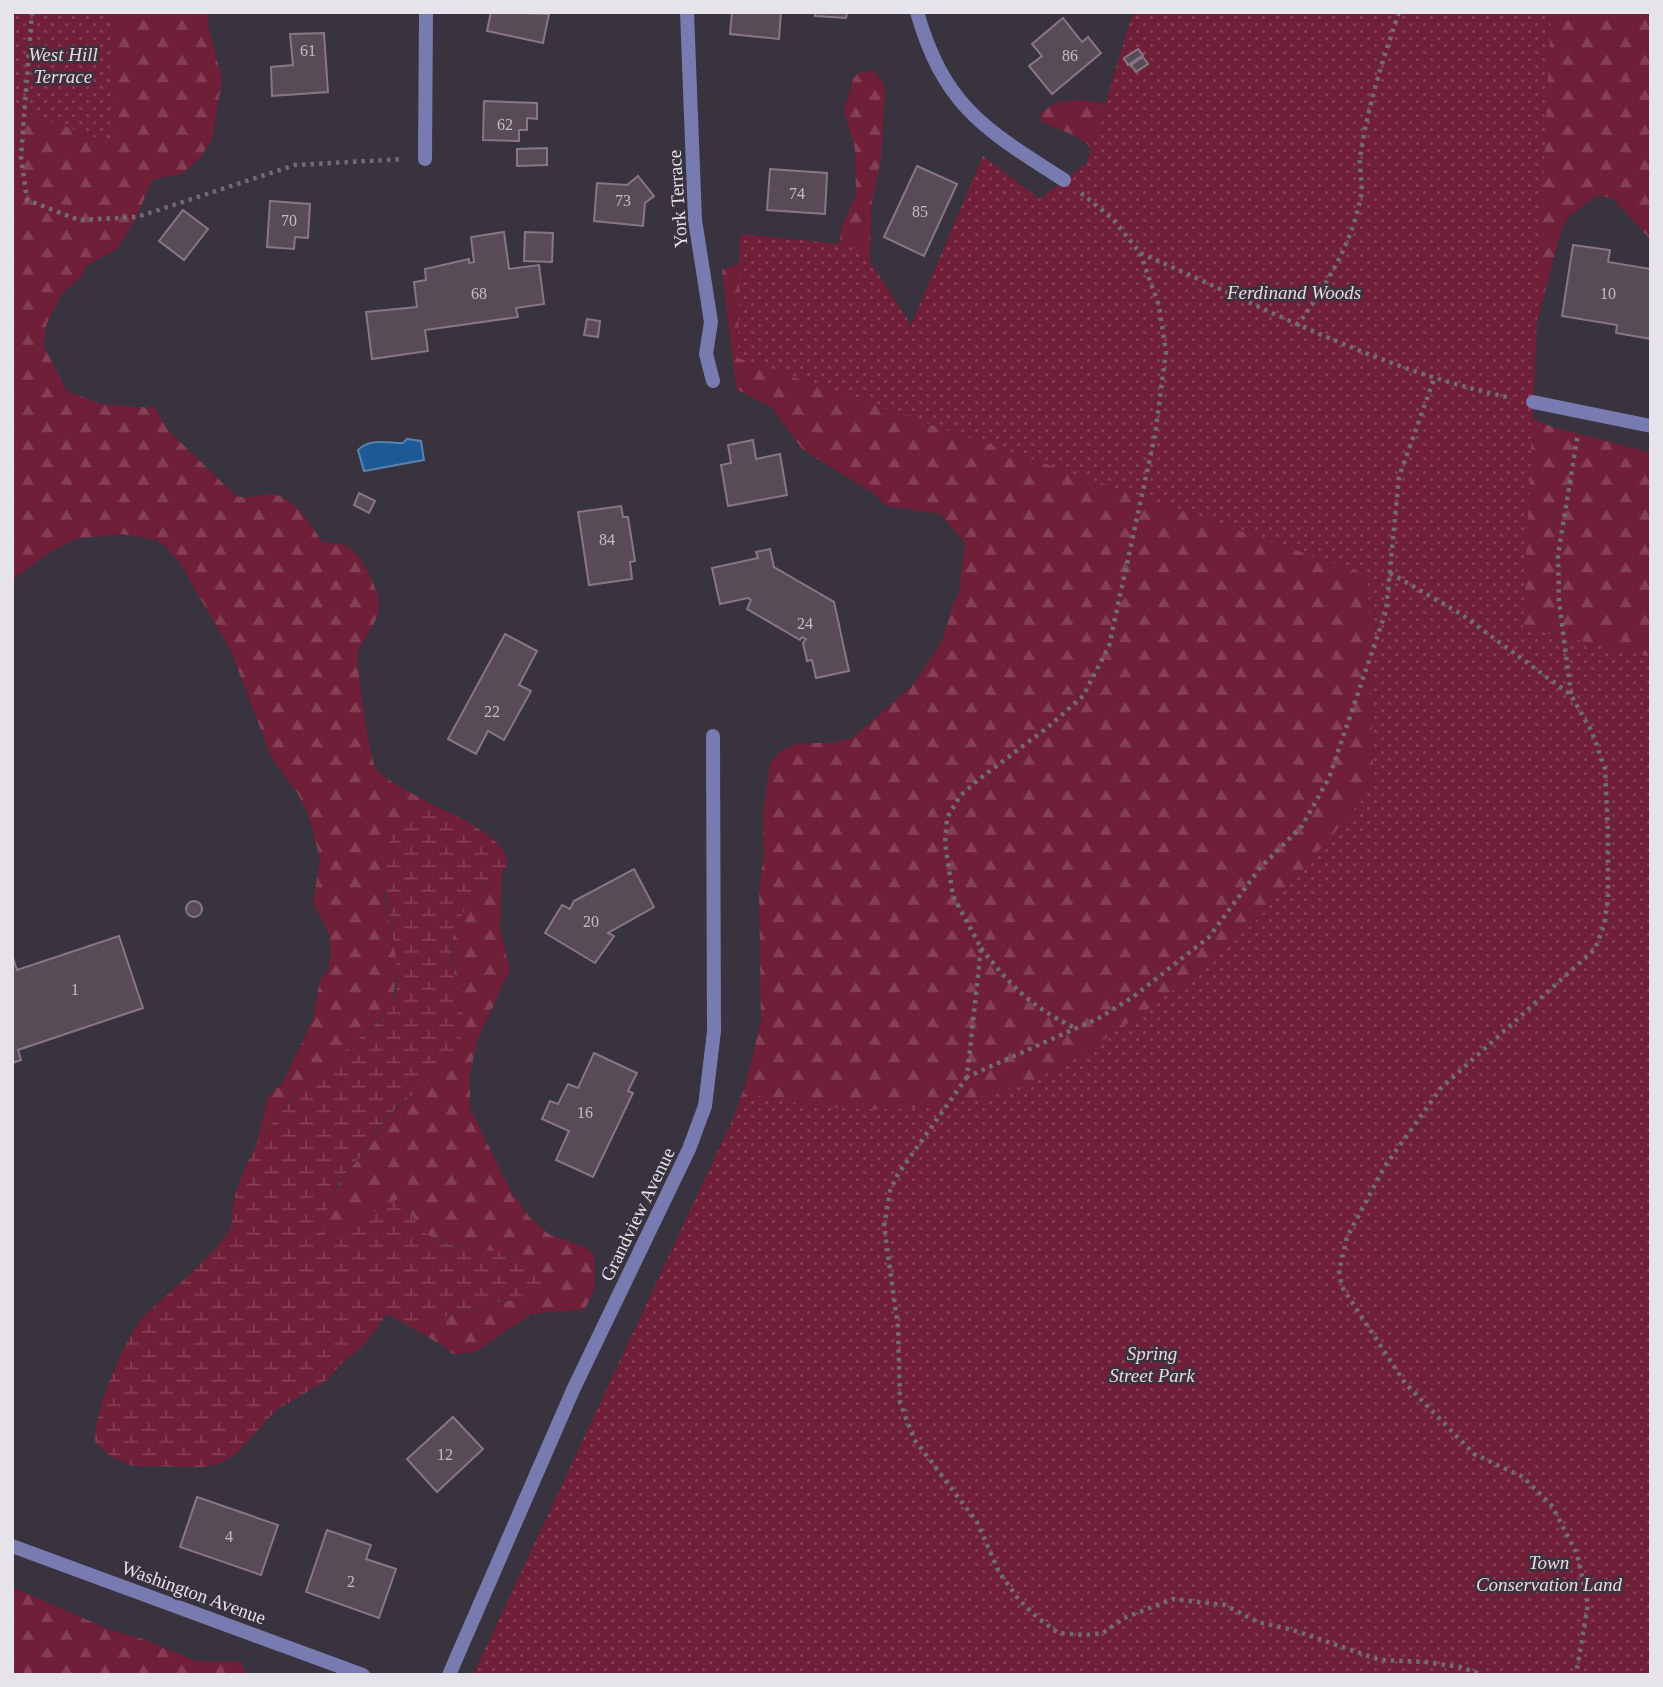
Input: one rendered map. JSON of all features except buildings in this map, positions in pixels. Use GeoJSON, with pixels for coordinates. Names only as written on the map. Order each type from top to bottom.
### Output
{"type":"FeatureCollection","features":[{"type":"Feature","properties":{"kind":"street"},"geometry":{"type":"LineString","coordinates":[[425,159],[426,12]]}},
{"type":"Feature","properties":{"kind":"street","name":"York Terrace"},"geometry":{"type":"LineString","coordinates":[[687,12],[695,220],[711,322],[706,354],[713,381]]}},
{"type":"Feature","properties":{"kind":"street"},"geometry":{"type":"LineString","coordinates":[[917,12],[928,48],[958,101],[995,135],[1064,180]]}},
{"type":"Feature","properties":{"kind":"street"},"geometry":{"type":"LineString","coordinates":[[1533,402],[1651,426]]}},
{"type":"Feature","properties":{"kind":"street","name":"Grandview Avenue"},"geometry":{"type":"LineString","coordinates":[[449,1675],[573,1390],[689,1149],[705,1106],[714,1031],[713,736]]}},
{"type":"Feature","properties":{"kind":"street","name":"Washington Avenue"},"geometry":{"type":"LineString","coordinates":[[12,1546],[363,1675]]}},
{"type":"Feature","properties":{"kind":"path"},"geometry":{"type":"LineString","coordinates":[[32,12],[21,157],[27,200],[79,220],[137,217],[295,165],[425,159]]}},
{"type":"Feature","properties":{"kind":"path"},"geometry":{"type":"LineString","coordinates":[[1297,326],[1328,280],[1352,227],[1362,194],[1360,160],[1379,72],[1399,12]]}},
{"type":"Feature","properties":{"kind":"path"},"geometry":{"type":"LineString","coordinates":[[1064,180],[1113,219],[1140,253],[1159,306],[1166,352],[1155,435],[1109,646],[1083,696],[960,796],[947,818],[945,842],[953,895],[981,948],[1011,986],[1047,1014],[1074,1028]]}},
{"type":"Feature","properties":{"kind":"path"},"geometry":{"type":"LineString","coordinates":[[1140,253],[1230,292],[1297,326],[1434,379],[1533,402]]}},
{"type":"Feature","properties":{"kind":"path"},"geometry":{"type":"LineString","coordinates":[[967,1077],[1074,1028],[1133,997],[1209,937],[1261,868],[1302,825],[1329,778],[1386,611],[1399,477],[1434,379]]}},
{"type":"Feature","properties":{"kind":"path"},"geometry":{"type":"LineString","coordinates":[[1576,1675],[1588,1604],[1577,1554],[1552,1506],[1523,1477],[1474,1454],[1405,1383],[1342,1287],[1339,1271],[1347,1237],[1385,1166],[1441,1088],[1595,949],[1604,925],[1608,899],[1605,769],[1592,732],[1571,695],[1559,601],[1558,555],[1582,412]]}},
{"type":"Feature","properties":{"kind":"path"},"geometry":{"type":"LineString","coordinates":[[1391,573],[1461,614],[1571,695]]}},
{"type":"Feature","properties":{"kind":"path"},"geometry":{"type":"LineString","coordinates":[[981,948],[967,1077],[898,1174],[890,1191],[884,1216],[898,1327],[900,1402],[914,1439],[977,1522],[999,1572],[1019,1600],[1058,1633],[1103,1633],[1124,1618],[1173,1599],[1225,1605],[1258,1622],[1293,1630],[1380,1660],[1426,1662],[1460,1667],[1483,1675]]}},
{"type":"Feature","properties":{"kind":"green space"},"geometry":{"type":"Polygon","coordinates":[[[12,12],[208,12],[208,25],[222,80],[212,139],[200,158],[181,174],[159,178],[150,183],[137,217],[117,249],[87,265],[81,277],[61,295],[46,325],[44,347],[67,391],[102,404],[155,408],[167,429],[236,496],[269,494],[286,499],[300,512],[322,542],[345,545],[359,558],[374,584],[379,601],[378,614],[358,652],[373,762],[376,769],[387,778],[435,806],[423,809],[384,893],[398,967],[391,1009],[290,1100],[256,1147],[268,1097],[283,1082],[313,1019],[320,980],[328,970],[331,957],[329,933],[313,903],[320,859],[308,814],[298,794],[272,759],[231,651],[179,562],[164,545],[154,539],[121,534],[75,539],[49,553],[12,580],[12,12]]]}},
{"type":"Feature","properties":{"kind":"green space","name":"West Hill Terrace"},"geometry":{"type":"Polygon","coordinates":[[[12,12],[113,12],[115,144],[12,108],[12,12]]]}},
{"type":"Feature","properties":{"kind":"green space"},"geometry":{"type":"Polygon","coordinates":[[[1133,12],[1551,12],[1523,628],[1651,657],[1651,1675],[473,1675],[745,1093],[824,1106],[903,1109],[981,1097],[1056,1069],[1113,1034],[1222,953],[1276,899],[1365,797],[1373,775],[1368,575],[738,358],[740,234],[860,246],[911,325],[983,156],[1040,199],[1087,163],[1133,12]]]}},
{"type":"Feature","properties":{"kind":"green space"},"geometry":{"type":"Polygon","coordinates":[[[1148,12],[1651,12],[1651,240],[1612,198],[1596,196],[1570,216],[1561,230],[1536,327],[1529,417],[1553,427],[1651,453],[1651,1675],[485,1675],[729,1130],[746,1083],[761,1021],[759,893],[764,852],[763,811],[770,764],[779,752],[795,744],[838,742],[854,737],[913,685],[943,639],[959,593],[965,543],[940,514],[886,506],[876,495],[803,450],[771,407],[736,389],[722,270],[737,264],[833,270],[843,223],[856,196],[855,149],[844,111],[853,79],[858,73],[874,71],[884,84],[885,92],[881,159],[871,207],[870,265],[900,335],[1064,199],[1094,154],[1090,147],[1077,137],[1041,121],[1041,113],[1050,106],[1069,100],[1090,101],[1121,108],[1148,12]]]}},
{"type":"Feature","properties":{"kind":"green space"},"geometry":{"type":"Polygon","coordinates":[[[435,806],[484,832],[504,852],[507,863],[500,875],[485,884],[470,900],[454,933],[452,960],[463,1015],[459,1042],[435,1075],[381,1125],[367,1149],[348,1170],[330,1200],[323,1231],[332,1242],[357,1221],[400,1198],[423,1231],[440,1241],[506,1253],[521,1259],[535,1269],[546,1284],[542,1296],[493,1303],[462,1311],[416,1330],[387,1314],[361,1348],[343,1362],[327,1380],[276,1410],[235,1455],[220,1463],[203,1467],[133,1466],[110,1456],[95,1442],[99,1414],[120,1356],[137,1325],[224,1238],[231,1226],[234,1200],[241,1177],[255,1148],[282,1111],[384,1016],[395,995],[397,968],[385,872],[389,843],[404,820],[435,806]]]}},
{"type":"Feature","properties":{"kind":"green space"},"geometry":{"type":"Polygon","coordinates":[[[502,873],[500,928],[510,970],[478,1038],[470,1073],[470,1108],[510,1190],[530,1218],[550,1235],[585,1247],[594,1255],[595,1288],[585,1309],[531,1314],[475,1352],[453,1354],[416,1330],[461,1311],[542,1296],[512,1254],[464,1246],[427,1235],[400,1198],[357,1221],[332,1243],[323,1231],[327,1205],[346,1173],[366,1152],[383,1122],[425,1083],[463,1016],[454,972],[453,936],[458,919],[467,904],[481,888],[502,873]]]}},
{"type":"Feature","properties":{"kind":"green space"},"geometry":{"type":"Polygon","coordinates":[[[12,1587],[108,1629],[143,1639],[196,1661],[242,1662],[245,1673],[12,1675],[12,1587]]]}},
{"type":"Feature","properties":{"kind":"water"},"geometry":{"type":"Polygon","coordinates":[[[407,439],[421,441],[424,460],[364,471],[358,450],[363,446],[379,442],[403,443],[407,439]]]}},
{"type":"Feature","properties":{"kind":"park label","name":"Ferdinand Woods"},"geometry":{"type":"Point","coordinates":[1294,292]}},
{"type":"Feature","properties":{"kind":"park label","name":"Spring Street Park"},"geometry":{"type":"Point","coordinates":[1152,1364]}},
{"type":"Feature","properties":{"kind":"park label","name":"Town Conservation Land"},"geometry":{"type":"Point","coordinates":[1549,1573]}}]}
